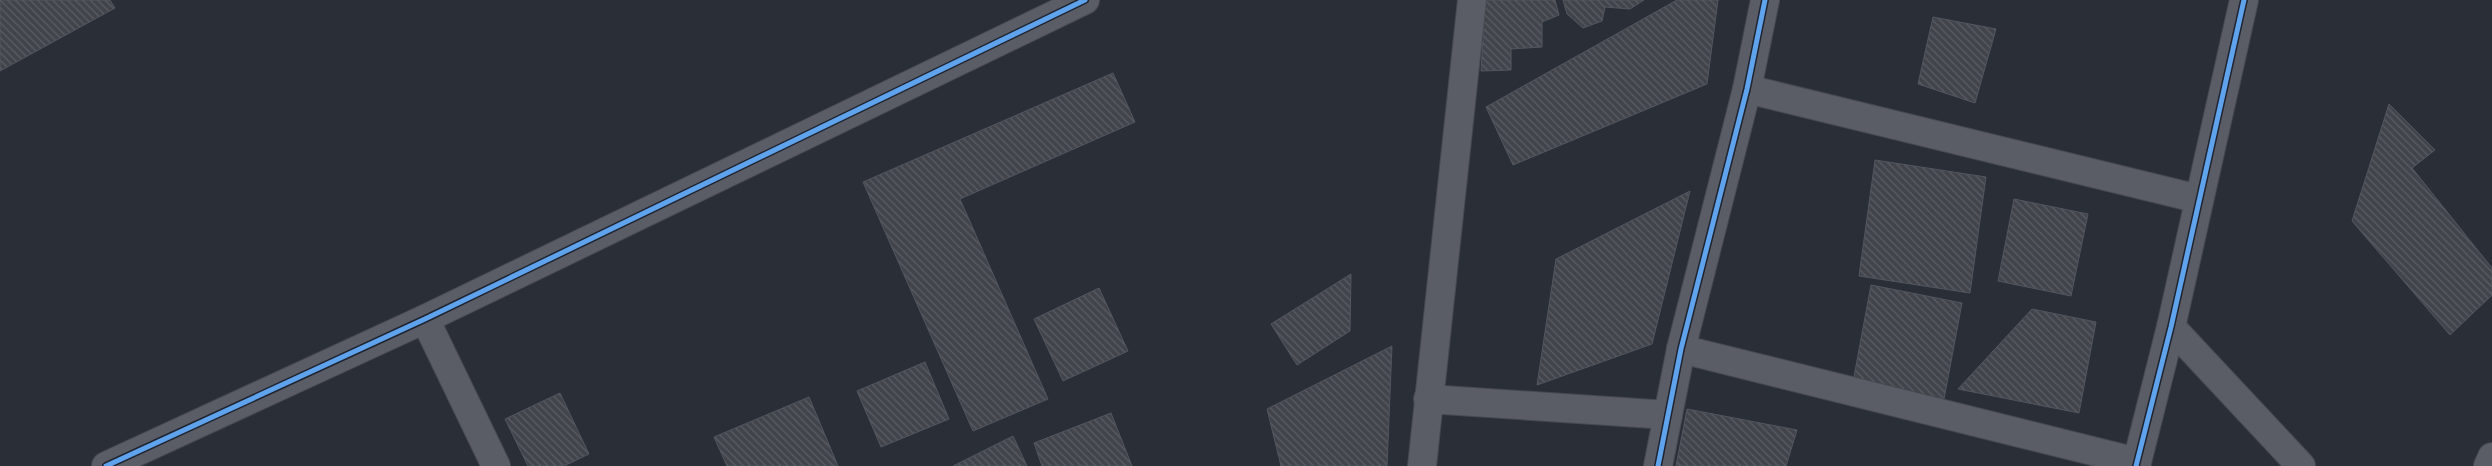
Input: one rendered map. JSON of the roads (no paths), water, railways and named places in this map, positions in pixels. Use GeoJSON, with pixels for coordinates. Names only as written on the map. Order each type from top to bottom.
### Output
{"type":"FeatureCollection","features":[{"type":"Feature","properties":{"kind":"street"},"geometry":{"type":"LineString","coordinates":[[106,466],[156,455],[425,319],[1085,0]]}},
{"type":"Feature","properties":{"kind":"street"},"geometry":{"type":"LineString","coordinates":[[1422,466],[1472,0]]}},
{"type":"Feature","properties":{"kind":"street"},"geometry":{"type":"LineString","coordinates":[[1658,466],[1682,348],[1747,89],[1765,0]]}},
{"type":"Feature","properties":{"kind":"street"},"geometry":{"type":"LineString","coordinates":[[1682,348],[2136,464],[2171,327],[2244,0]]}},
{"type":"Feature","properties":{"kind":"street"},"geometry":{"type":"LineString","coordinates":[[1747,89],[2199,199]]}},
{"type":"Feature","properties":{"kind":"street"},"geometry":{"type":"LineString","coordinates":[[425,319],[496,466]]}},
{"type":"Feature","properties":{"kind":"street"},"geometry":{"type":"LineString","coordinates":[[2171,327],[2301,466]]}},
{"type":"Feature","properties":{"kind":"street"},"geometry":{"type":"LineString","coordinates":[[1428,399],[1668,415]]}},
{"type":"Feature","properties":{"kind":"street"},"geometry":{"type":"LineString","coordinates":[[2488,466],[2492,457]]}}]}
